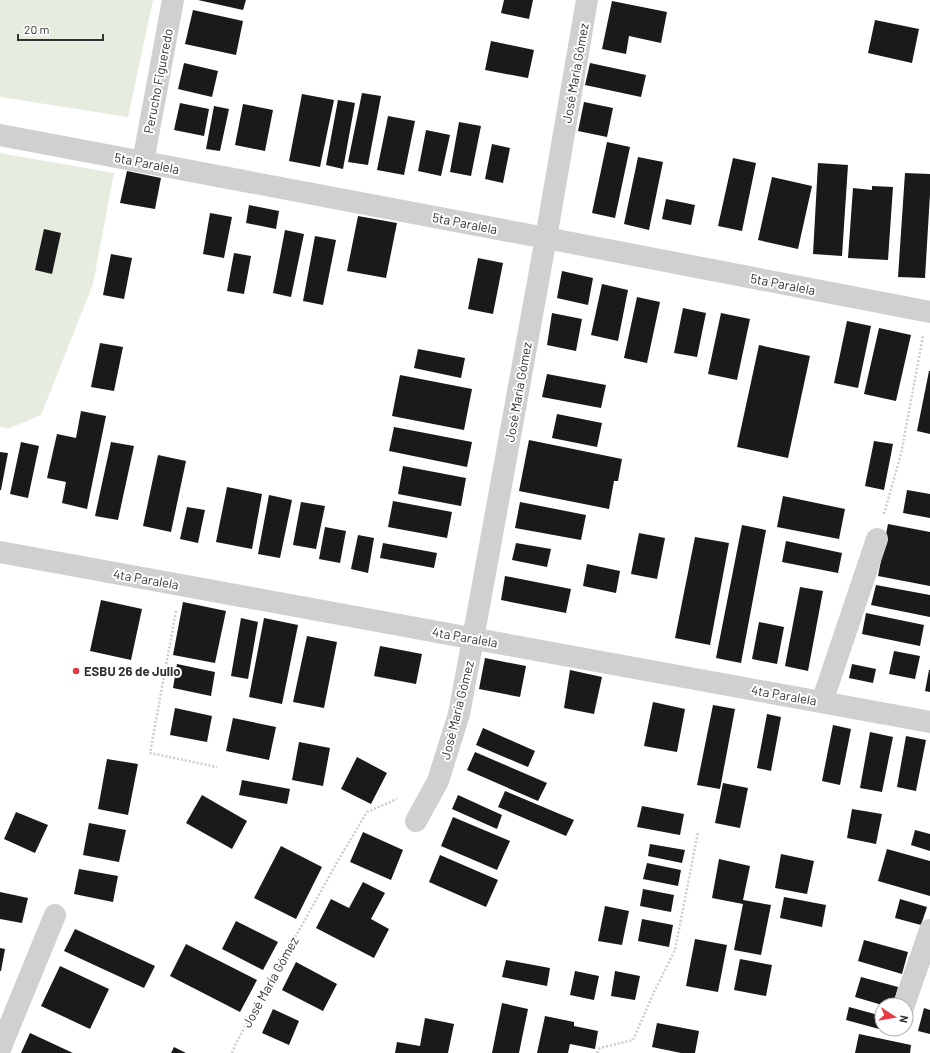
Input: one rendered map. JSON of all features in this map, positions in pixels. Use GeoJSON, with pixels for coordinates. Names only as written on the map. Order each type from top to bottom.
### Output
{"type":"FeatureCollection","features":[{"type":"Feature","properties":{"kind":"street","name":"Perucho Figueredo"},"geometry":{"type":"LineString","coordinates":[[143,162],[173,0]]}},
{"type":"Feature","properties":{"kind":"street","name":"José María Gómez"},"geometry":{"type":"LineString","coordinates":[[416,820],[438,781],[459,714],[474,639],[546,238],[587,0]]}},
{"type":"Feature","properties":{"kind":"street","name":"5ta Paralela"},"geometry":{"type":"LineString","coordinates":[[0,135],[929,312]]}},
{"type":"Feature","properties":{"kind":"street"},"geometry":{"type":"LineString","coordinates":[[822,702],[877,539]]}},
{"type":"Feature","properties":{"kind":"street","name":"4ta Paralela"},"geometry":{"type":"LineString","coordinates":[[0,552],[930,722]]}},
{"type":"Feature","properties":{"kind":"street"},"geometry":{"type":"LineString","coordinates":[[0,1049],[55,915]]}},
{"type":"Feature","properties":{"kind":"street"},"geometry":{"type":"LineString","coordinates":[[907,997],[930,930]]}},
{"type":"Feature","properties":{"kind":"path"},"geometry":{"type":"LineString","coordinates":[[877,539],[901,454],[929,312]]}},
{"type":"Feature","properties":{"kind":"path"},"geometry":{"type":"LineString","coordinates":[[181,585],[150,753],[217,768]]}},
{"type":"Feature","properties":{"kind":"path","name":"José María Gómez"},"geometry":{"type":"LineString","coordinates":[[232,1053],[236,1043],[340,857],[367,812],[402,797]]}},
{"type":"Feature","properties":{"kind":"path"},"geometry":{"type":"LineString","coordinates":[[597,1053],[600,1048],[633,1040],[655,990],[675,950],[698,832]]}},
{"type":"Feature","properties":{"kind":"shaded area"},"geometry":{"type":"Polygon","coordinates":[[[0,0],[153,0],[128,117],[0,97],[0,0]]]}},
{"type":"Feature","properties":{"kind":"shaded area"},"geometry":{"type":"Polygon","coordinates":[[[0,153],[114,173],[93,284],[41,415],[8,429],[0,426],[0,153]]]}},
{"type":"Feature","properties":{"kind":"building"},"geometry":{"type":"Polygon","coordinates":[[[198,0],[246,0],[243,10],[198,0]]]}},
{"type":"Feature","properties":{"kind":"building"},"geometry":{"type":"Polygon","coordinates":[[[504,0],[533,0],[529,19],[501,13],[504,0]]]}},
{"type":"Feature","properties":{"kind":"building"},"geometry":{"type":"Polygon","coordinates":[[[612,1],[667,12],[661,43],[629,36],[626,54],[602,49],[612,1]]]}},
{"type":"Feature","properties":{"kind":"building"},"geometry":{"type":"Polygon","coordinates":[[[193,10],[243,21],[236,55],[185,44],[193,10]]]}},
{"type":"Feature","properties":{"kind":"building"},"geometry":{"type":"Polygon","coordinates":[[[875,20],[919,29],[912,63],[868,53],[875,20]]]}},
{"type":"Feature","properties":{"kind":"building"},"geometry":{"type":"Polygon","coordinates":[[[491,41],[534,50],[528,78],[485,70],[491,41]]]}},
{"type":"Feature","properties":{"kind":"building"},"geometry":{"type":"Polygon","coordinates":[[[184,63],[218,71],[212,97],[178,89],[184,63]]]}},
{"type":"Feature","properties":{"kind":"building"},"geometry":{"type":"Polygon","coordinates":[[[590,63],[646,75],[641,97],[585,85],[590,63]]]}},
{"type":"Feature","properties":{"kind":"building"},"geometry":{"type":"Polygon","coordinates":[[[362,93],[381,96],[368,165],[348,162],[362,93]]]}},
{"type":"Feature","properties":{"kind":"building"},"geometry":{"type":"Polygon","coordinates":[[[302,94],[334,100],[320,167],[289,161],[302,94]]]}},
{"type":"Feature","properties":{"kind":"building"},"geometry":{"type":"Polygon","coordinates":[[[338,100],[355,103],[343,169],[326,165],[338,100]]]}},
{"type":"Feature","properties":{"kind":"building"},"geometry":{"type":"Polygon","coordinates":[[[584,102],[613,108],[607,137],[578,131],[584,102]]]}},
{"type":"Feature","properties":{"kind":"building"},"geometry":{"type":"Polygon","coordinates":[[[180,103],[209,109],[204,136],[174,130],[180,103]]]}},
{"type":"Feature","properties":{"kind":"building"},"geometry":{"type":"Polygon","coordinates":[[[243,104],[273,110],[265,151],[235,145],[243,104]]]}},
{"type":"Feature","properties":{"kind":"building"},"geometry":{"type":"Polygon","coordinates":[[[214,106],[229,109],[220,151],[206,149],[214,106]]]}},
{"type":"Feature","properties":{"kind":"building"},"geometry":{"type":"Polygon","coordinates":[[[388,116],[415,121],[404,175],[377,170],[388,116]]]}},
{"type":"Feature","properties":{"kind":"building"},"geometry":{"type":"Polygon","coordinates":[[[459,122],[481,126],[471,176],[450,172],[459,122]]]}},
{"type":"Feature","properties":{"kind":"building"},"geometry":{"type":"Polygon","coordinates":[[[426,130],[450,135],[441,176],[418,171],[426,130]]]}},
{"type":"Feature","properties":{"kind":"building"},"geometry":{"type":"Polygon","coordinates":[[[607,142],[630,147],[615,218],[592,213],[607,142]]]}},
{"type":"Feature","properties":{"kind":"building"},"geometry":{"type":"Polygon","coordinates":[[[492,144],[510,148],[503,183],[485,179],[492,144]]]}},
{"type":"Feature","properties":{"kind":"building"},"geometry":{"type":"Polygon","coordinates":[[[638,157],[663,162],[649,230],[624,224],[638,157]]]}},
{"type":"Feature","properties":{"kind":"building"},"geometry":{"type":"Polygon","coordinates":[[[733,158],[756,163],[742,231],[718,226],[733,158]]]}},
{"type":"Feature","properties":{"kind":"building"},"geometry":{"type":"Polygon","coordinates":[[[818,163],[848,165],[842,256],[813,254],[818,163]]]}},
{"type":"Feature","properties":{"kind":"building"},"geometry":{"type":"Polygon","coordinates":[[[127,171],[161,178],[155,209],[120,203],[127,171]]]}},
{"type":"Feature","properties":{"kind":"building"},"geometry":{"type":"Polygon","coordinates":[[[905,173],[930,174],[925,278],[898,277],[905,173]]]}},
{"type":"Feature","properties":{"kind":"building"},"geometry":{"type":"Polygon","coordinates":[[[772,177],[812,186],[798,249],[758,240],[772,177]]]}},
{"type":"Feature","properties":{"kind":"building"},"geometry":{"type":"Polygon","coordinates":[[[872,186],[893,187],[888,260],[848,258],[853,188],[872,190],[872,186]]]}},
{"type":"Feature","properties":{"kind":"building"},"geometry":{"type":"Polygon","coordinates":[[[666,199],[695,205],[691,225],[662,219],[666,199]]]}},
{"type":"Feature","properties":{"kind":"building"},"geometry":{"type":"Polygon","coordinates":[[[249,205],[279,211],[276,229],[246,223],[249,205]]]}},
{"type":"Feature","properties":{"kind":"building"},"geometry":{"type":"Polygon","coordinates":[[[210,213],[232,217],[224,258],[203,254],[210,213]]]}},
{"type":"Feature","properties":{"kind":"building"},"geometry":{"type":"Polygon","coordinates":[[[358,216],[397,223],[386,278],[347,271],[358,216]]]}},
{"type":"Feature","properties":{"kind":"building"},"geometry":{"type":"Polygon","coordinates":[[[44,229],[61,233],[52,274],[35,270],[44,229]]]}},
{"type":"Feature","properties":{"kind":"building"},"geometry":{"type":"Polygon","coordinates":[[[285,230],[304,234],[291,297],[273,293],[285,230]]]}},
{"type":"Feature","properties":{"kind":"building"},"geometry":{"type":"Polygon","coordinates":[[[315,236],[336,240],[323,305],[303,301],[315,236]]]}},
{"type":"Feature","properties":{"kind":"building"},"geometry":{"type":"Polygon","coordinates":[[[234,253],[251,256],[244,294],[227,291],[234,253]]]}},
{"type":"Feature","properties":{"kind":"building"},"geometry":{"type":"Polygon","coordinates":[[[111,254],[132,258],[124,299],[103,295],[111,254]]]}},
{"type":"Feature","properties":{"kind":"building"},"geometry":{"type":"Polygon","coordinates":[[[478,258],[503,263],[493,314],[468,309],[478,258]]]}},
{"type":"Feature","properties":{"kind":"building"},"geometry":{"type":"Polygon","coordinates":[[[562,271],[593,278],[588,305],[557,298],[562,271]]]}},
{"type":"Feature","properties":{"kind":"building"},"geometry":{"type":"Polygon","coordinates":[[[602,284],[628,290],[618,341],[591,335],[602,284]]]}},
{"type":"Feature","properties":{"kind":"building"},"geometry":{"type":"Polygon","coordinates":[[[637,297],[660,302],[647,363],[624,358],[637,297]]]}},
{"type":"Feature","properties":{"kind":"building"},"geometry":{"type":"Polygon","coordinates":[[[683,308],[706,313],[697,357],[674,353],[683,308]]]}},
{"type":"Feature","properties":{"kind":"building"},"geometry":{"type":"Polygon","coordinates":[[[552,313],[582,319],[576,351],[547,345],[552,313]]]}},
{"type":"Feature","properties":{"kind":"building"},"geometry":{"type":"Polygon","coordinates":[[[721,313],[750,319],[737,380],[708,374],[721,313]]]}},
{"type":"Feature","properties":{"kind":"building"},"geometry":{"type":"Polygon","coordinates":[[[847,321],[871,326],[858,388],[834,383],[847,321]]]}},
{"type":"Feature","properties":{"kind":"building"},"geometry":{"type":"Polygon","coordinates":[[[879,328],[911,335],[896,401],[864,394],[879,328]]]}},
{"type":"Feature","properties":{"kind":"building"},"geometry":{"type":"Polygon","coordinates":[[[100,343],[123,347],[114,391],[91,387],[100,343]]]}},
{"type":"Feature","properties":{"kind":"building"},"geometry":{"type":"Polygon","coordinates":[[[759,345],[810,356],[788,458],[737,447],[759,345]]]}},
{"type":"Feature","properties":{"kind":"building"},"geometry":{"type":"Polygon","coordinates":[[[418,349],[465,358],[461,378],[414,368],[418,349]]]}},
{"type":"Feature","properties":{"kind":"building"},"geometry":{"type":"Polygon","coordinates":[[[930,371],[930,434],[917,431],[930,371]]]}},
{"type":"Feature","properties":{"kind":"building"},"geometry":{"type":"Polygon","coordinates":[[[547,374],[606,385],[601,408],[542,397],[547,374]]]}},
{"type":"Feature","properties":{"kind":"building"},"geometry":{"type":"Polygon","coordinates":[[[400,375],[472,389],[464,430],[392,416],[400,375]]]}},
{"type":"Feature","properties":{"kind":"building"},"geometry":{"type":"Polygon","coordinates":[[[81,411],[106,416],[87,509],[62,503],[66,482],[47,478],[57,434],[76,438],[81,411]]]}},
{"type":"Feature","properties":{"kind":"building"},"geometry":{"type":"Polygon","coordinates":[[[557,414],[602,423],[597,447],[552,438],[557,414]]]}},
{"type":"Feature","properties":{"kind":"building"},"geometry":{"type":"Polygon","coordinates":[[[394,427],[472,442],[467,467],[389,451],[394,427]]]}},
{"type":"Feature","properties":{"kind":"building"},"geometry":{"type":"Polygon","coordinates":[[[529,440],[622,459],[618,481],[614,481],[609,509],[519,491],[529,440]]]}},
{"type":"Feature","properties":{"kind":"building"},"geometry":{"type":"Polygon","coordinates":[[[874,441],[893,444],[884,490],[865,486],[874,441]]]}},
{"type":"Feature","properties":{"kind":"building"},"geometry":{"type":"Polygon","coordinates":[[[21,442],[39,446],[28,498],[10,494],[21,442]]]}},
{"type":"Feature","properties":{"kind":"building"},"geometry":{"type":"Polygon","coordinates":[[[111,442],[134,446],[118,520],[95,516],[111,442]]]}},
{"type":"Feature","properties":{"kind":"building"},"geometry":{"type":"Polygon","coordinates":[[[0,452],[8,453],[1,490],[0,490],[0,452]]]}},
{"type":"Feature","properties":{"kind":"building"},"geometry":{"type":"Polygon","coordinates":[[[158,455],[186,461],[171,532],[143,526],[158,455]]]}},
{"type":"Feature","properties":{"kind":"building"},"geometry":{"type":"Polygon","coordinates":[[[403,466],[466,478],[461,506],[398,494],[403,466]]]}},
{"type":"Feature","properties":{"kind":"building"},"geometry":{"type":"Polygon","coordinates":[[[227,487],[262,494],[252,549],[216,542],[227,487]]]}},
{"type":"Feature","properties":{"kind":"building"},"geometry":{"type":"Polygon","coordinates":[[[907,490],[930,494],[930,518],[903,513],[907,490]]]}},
{"type":"Feature","properties":{"kind":"building"},"geometry":{"type":"Polygon","coordinates":[[[269,495],[292,500],[280,558],[258,554],[269,495]]]}},
{"type":"Feature","properties":{"kind":"building"},"geometry":{"type":"Polygon","coordinates":[[[783,496],[845,509],[839,539],[777,527],[783,496]]]}},
{"type":"Feature","properties":{"kind":"building"},"geometry":{"type":"Polygon","coordinates":[[[393,501],[452,512],[447,538],[388,527],[393,501]]]}},
{"type":"Feature","properties":{"kind":"building"},"geometry":{"type":"Polygon","coordinates":[[[301,502],[325,506],[316,549],[293,545],[301,502]]]}},
{"type":"Feature","properties":{"kind":"building"},"geometry":{"type":"Polygon","coordinates":[[[520,502],[586,515],[581,540],[515,528],[520,502]]]}},
{"type":"Feature","properties":{"kind":"building"},"geometry":{"type":"Polygon","coordinates":[[[187,507],[205,510],[198,543],[180,539],[187,507]]]}},
{"type":"Feature","properties":{"kind":"building"},"geometry":{"type":"Polygon","coordinates":[[[888,524],[930,532],[930,586],[878,576],[888,524]]]}},
{"type":"Feature","properties":{"kind":"building"},"geometry":{"type":"Polygon","coordinates":[[[742,525],[766,530],[741,663],[716,658],[742,525]]]}},
{"type":"Feature","properties":{"kind":"building"},"geometry":{"type":"Polygon","coordinates":[[[325,527],[346,531],[340,563],[319,559],[325,527]]]}},
{"type":"Feature","properties":{"kind":"building"},"geometry":{"type":"Polygon","coordinates":[[[639,533],[665,538],[657,579],[631,574],[639,533]]]}},
{"type":"Feature","properties":{"kind":"building"},"geometry":{"type":"Polygon","coordinates":[[[358,535],[374,538],[368,573],[351,569],[358,535]]]}},
{"type":"Feature","properties":{"kind":"building"},"geometry":{"type":"Polygon","coordinates":[[[695,537],[729,543],[710,645],[675,638],[695,537]]]}},
{"type":"Feature","properties":{"kind":"building"},"geometry":{"type":"Polygon","coordinates":[[[786,541],[842,553],[838,573],[782,562],[786,541]]]}},
{"type":"Feature","properties":{"kind":"building"},"geometry":{"type":"Polygon","coordinates":[[[383,543],[437,553],[434,568],[380,558],[383,543]]]}},
{"type":"Feature","properties":{"kind":"building"},"geometry":{"type":"Polygon","coordinates":[[[516,543],[551,549],[547,567],[512,560],[516,543]]]}},
{"type":"Feature","properties":{"kind":"building"},"geometry":{"type":"Polygon","coordinates":[[[587,564],[620,571],[616,593],[583,586],[587,564]]]}},
{"type":"Feature","properties":{"kind":"building"},"geometry":{"type":"Polygon","coordinates":[[[505,576],[571,589],[566,613],[501,600],[505,576]]]}},
{"type":"Feature","properties":{"kind":"building"},"geometry":{"type":"Polygon","coordinates":[[[876,585],[930,595],[930,617],[871,605],[876,585]]]}},
{"type":"Feature","properties":{"kind":"building"},"geometry":{"type":"Polygon","coordinates":[[[800,587],[823,591],[808,671],[785,666],[800,587]]]}},
{"type":"Feature","properties":{"kind":"building"},"geometry":{"type":"Polygon","coordinates":[[[101,600],[142,609],[131,660],[90,651],[101,600]]]}},
{"type":"Feature","properties":{"kind":"building"},"geometry":{"type":"Polygon","coordinates":[[[183,602],[226,611],[215,663],[173,655],[183,602]]]}},
{"type":"Feature","properties":{"kind":"building"},"geometry":{"type":"Polygon","coordinates":[[[866,613],[924,625],[920,646],[862,634],[866,613]]]}},
{"type":"Feature","properties":{"kind":"building"},"geometry":{"type":"Polygon","coordinates":[[[241,618],[258,622],[248,679],[231,676],[241,618]]]}},
{"type":"Feature","properties":{"kind":"building"},"geometry":{"type":"Polygon","coordinates":[[[264,618],[298,625],[282,704],[249,697],[264,618]]]}},
{"type":"Feature","properties":{"kind":"building"},"geometry":{"type":"Polygon","coordinates":[[[759,622],[784,627],[777,664],[752,659],[759,622]]]}},
{"type":"Feature","properties":{"kind":"building"},"geometry":{"type":"Polygon","coordinates":[[[307,636],[337,642],[324,708],[293,702],[307,636]]]}},
{"type":"Feature","properties":{"kind":"building"},"geometry":{"type":"Polygon","coordinates":[[[380,646],[422,654],[416,684],[374,676],[380,646]]]}},
{"type":"Feature","properties":{"kind":"building"},"geometry":{"type":"Polygon","coordinates":[[[894,651],[920,656],[915,679],[889,674],[894,651]]]}},
{"type":"Feature","properties":{"kind":"building"},"geometry":{"type":"Polygon","coordinates":[[[485,658],[526,666],[520,697],[479,689],[485,658]]]}},
{"type":"Feature","properties":{"kind":"building"},"geometry":{"type":"Polygon","coordinates":[[[177,664],[215,672],[211,696],[173,688],[177,664]]]}},
{"type":"Feature","properties":{"kind":"building"},"geometry":{"type":"Polygon","coordinates":[[[852,664],[876,669],[873,683],[849,678],[852,664]]]}},
{"type":"Feature","properties":{"kind":"building"},"geometry":{"type":"Polygon","coordinates":[[[570,670],[602,677],[594,714],[564,708],[570,670]]]}},
{"type":"Feature","properties":{"kind":"building"},"geometry":{"type":"Polygon","coordinates":[[[930,670],[930,692],[925,691],[930,670]]]}},
{"type":"Feature","properties":{"kind":"building"},"geometry":{"type":"Polygon","coordinates":[[[653,702],[685,709],[677,752],[644,746],[653,702]]]}},
{"type":"Feature","properties":{"kind":"building"},"geometry":{"type":"Polygon","coordinates":[[[713,705],[735,709],[720,789],[697,785],[713,705]]]}},
{"type":"Feature","properties":{"kind":"building"},"geometry":{"type":"Polygon","coordinates":[[[175,708],[212,716],[207,742],[170,735],[175,708]]]}},
{"type":"Feature","properties":{"kind":"building"},"geometry":{"type":"Polygon","coordinates":[[[767,714],[781,717],[771,771],[757,768],[767,714]]]}},
{"type":"Feature","properties":{"kind":"building"},"geometry":{"type":"Polygon","coordinates":[[[233,718],[276,727],[269,760],[226,751],[233,718]]]}},
{"type":"Feature","properties":{"kind":"building"},"geometry":{"type":"Polygon","coordinates":[[[833,725],[851,729],[840,785],[822,781],[833,725]]]}},
{"type":"Feature","properties":{"kind":"building"},"geometry":{"type":"Polygon","coordinates":[[[483,728],[535,751],[528,767],[476,745],[483,728]]]}},
{"type":"Feature","properties":{"kind":"building"},"geometry":{"type":"Polygon","coordinates":[[[870,732],[893,737],[882,792],[860,788],[870,732]]]}},
{"type":"Feature","properties":{"kind":"building"},"geometry":{"type":"Polygon","coordinates":[[[906,736],[926,740],[916,791],[897,787],[906,736]]]}},
{"type":"Feature","properties":{"kind":"building"},"geometry":{"type":"Polygon","coordinates":[[[299,742],[330,748],[323,786],[292,780],[299,742]]]}},
{"type":"Feature","properties":{"kind":"building"},"geometry":{"type":"Polygon","coordinates":[[[475,752],[547,783],[538,801],[467,770],[475,752]]]}},
{"type":"Feature","properties":{"kind":"building"},"geometry":{"type":"Polygon","coordinates":[[[357,757],[387,773],[371,804],[341,789],[357,757]]]}},
{"type":"Feature","properties":{"kind":"building"},"geometry":{"type":"Polygon","coordinates":[[[107,759],[138,764],[128,815],[98,809],[107,759]]]}},
{"type":"Feature","properties":{"kind":"building"},"geometry":{"type":"Polygon","coordinates":[[[242,780],[290,789],[287,804],[239,795],[242,780]]]}},
{"type":"Feature","properties":{"kind":"building"},"geometry":{"type":"Polygon","coordinates":[[[723,783],[748,788],[740,828],[715,823],[723,783]]]}},
{"type":"Feature","properties":{"kind":"building"},"geometry":{"type":"Polygon","coordinates":[[[505,791],[574,820],[566,836],[498,807],[505,791]]]}},
{"type":"Feature","properties":{"kind":"building"},"geometry":{"type":"Polygon","coordinates":[[[202,795],[247,821],[232,849],[186,823],[202,795]]]}},
{"type":"Feature","properties":{"kind":"building"},"geometry":{"type":"Polygon","coordinates":[[[458,795],[502,815],[497,829],[452,809],[458,795]]]}},
{"type":"Feature","properties":{"kind":"building"},"geometry":{"type":"Polygon","coordinates":[[[642,806],[684,814],[680,835],[637,827],[642,806]]]}},
{"type":"Feature","properties":{"kind":"building"},"geometry":{"type":"Polygon","coordinates":[[[852,809],[882,814],[876,844],[847,838],[852,809]]]}},
{"type":"Feature","properties":{"kind":"building"},"geometry":{"type":"Polygon","coordinates":[[[16,812],[48,825],[35,853],[4,839],[16,812]]]}},
{"type":"Feature","properties":{"kind":"building"},"geometry":{"type":"Polygon","coordinates":[[[453,817],[510,841],[497,870],[441,846],[453,817]]]}},
{"type":"Feature","properties":{"kind":"building"},"geometry":{"type":"Polygon","coordinates":[[[89,823],[126,830],[119,862],[83,855],[89,823]]]}},
{"type":"Feature","properties":{"kind":"building"},"geometry":{"type":"Polygon","coordinates":[[[915,830],[930,834],[930,851],[911,845],[915,830]]]}},
{"type":"Feature","properties":{"kind":"building"},"geometry":{"type":"Polygon","coordinates":[[[363,832],[403,850],[391,880],[350,862],[363,832]]]}},
{"type":"Feature","properties":{"kind":"building"},"geometry":{"type":"Polygon","coordinates":[[[650,844],[685,850],[682,863],[648,856],[650,844]]]}},
{"type":"Feature","properties":{"kind":"building"},"geometry":{"type":"Polygon","coordinates":[[[281,846],[322,867],[296,919],[254,898],[281,846]]]}},
{"type":"Feature","properties":{"kind":"building"},"geometry":{"type":"Polygon","coordinates":[[[887,849],[930,861],[930,896],[878,881],[887,849]]]}},
{"type":"Feature","properties":{"kind":"building"},"geometry":{"type":"Polygon","coordinates":[[[781,854],[814,861],[807,894],[775,888],[781,854]]]}},
{"type":"Feature","properties":{"kind":"building"},"geometry":{"type":"Polygon","coordinates":[[[440,855],[498,880],[486,907],[429,882],[440,855]]]}},
{"type":"Feature","properties":{"kind":"building"},"geometry":{"type":"Polygon","coordinates":[[[719,859],[750,866],[743,900],[771,905],[761,955],[734,950],[743,904],[712,898],[719,859]]]}},
{"type":"Feature","properties":{"kind":"building"},"geometry":{"type":"Polygon","coordinates":[[[647,863],[681,870],[678,886],[643,879],[647,863]]]}},
{"type":"Feature","properties":{"kind":"building"},"geometry":{"type":"Polygon","coordinates":[[[79,869],[118,876],[113,902],[74,894],[79,869]]]}},
{"type":"Feature","properties":{"kind":"building"},"geometry":{"type":"Polygon","coordinates":[[[363,882],[385,893],[371,919],[389,929],[374,958],[316,928],[331,899],[349,908],[363,882]]]}},
{"type":"Feature","properties":{"kind":"building"},"geometry":{"type":"Polygon","coordinates":[[[643,889],[674,895],[671,912],[640,906],[643,889]]]}},
{"type":"Feature","properties":{"kind":"building"},"geometry":{"type":"Polygon","coordinates":[[[0,892],[28,898],[22,923],[0,919],[0,892]]]}},
{"type":"Feature","properties":{"kind":"building"},"geometry":{"type":"Polygon","coordinates":[[[784,897],[826,905],[822,927],[780,918],[784,897]]]}},
{"type":"Feature","properties":{"kind":"building"},"geometry":{"type":"Polygon","coordinates":[[[900,899],[927,907],[921,925],[895,918],[900,899]]]}},
{"type":"Feature","properties":{"kind":"building"},"geometry":{"type":"Polygon","coordinates":[[[605,906],[629,911],[622,945],[598,941],[605,906]]]}},
{"type":"Feature","properties":{"kind":"building"},"geometry":{"type":"Polygon","coordinates":[[[642,919],[673,925],[669,947],[638,941],[642,919]]]}},
{"type":"Feature","properties":{"kind":"building"},"geometry":{"type":"Polygon","coordinates":[[[236,921],[278,942],[263,970],[222,949],[236,921]]]}},
{"type":"Feature","properties":{"kind":"building"},"geometry":{"type":"Polygon","coordinates":[[[75,929],[155,966],[144,988],[64,951],[75,929]]]}},
{"type":"Feature","properties":{"kind":"building"},"geometry":{"type":"Polygon","coordinates":[[[695,939],[727,945],[718,992],[686,986],[695,939]]]}},
{"type":"Feature","properties":{"kind":"building"},"geometry":{"type":"Polygon","coordinates":[[[864,940],[908,952],[902,974],[858,961],[864,940]]]}},
{"type":"Feature","properties":{"kind":"building"},"geometry":{"type":"Polygon","coordinates":[[[186,944],[257,980],[240,1012],[170,976],[186,944]]]}},
{"type":"Feature","properties":{"kind":"building"},"geometry":{"type":"Polygon","coordinates":[[[0,948],[5,949],[1,971],[0,971],[0,948]]]}},
{"type":"Feature","properties":{"kind":"building"},"geometry":{"type":"Polygon","coordinates":[[[740,959],[772,965],[766,996],[734,990],[740,959]]]}},
{"type":"Feature","properties":{"kind":"building"},"geometry":{"type":"Polygon","coordinates":[[[506,960],[550,968],[547,986],[502,977],[506,960]]]}},
{"type":"Feature","properties":{"kind":"building"},"geometry":{"type":"Polygon","coordinates":[[[296,962],[337,984],[323,1011],[282,990],[296,962]]]}},
{"type":"Feature","properties":{"kind":"building"},"geometry":{"type":"Polygon","coordinates":[[[60,966],[109,989],[90,1029],[41,1006],[60,966]]]}},
{"type":"Feature","properties":{"kind":"building"},"geometry":{"type":"Polygon","coordinates":[[[575,971],[599,976],[594,1000],[570,995],[575,971]]]}},
{"type":"Feature","properties":{"kind":"building"},"geometry":{"type":"Polygon","coordinates":[[[615,971],[640,976],[635,1000],[611,996],[615,971]]]}},
{"type":"Feature","properties":{"kind":"building"},"geometry":{"type":"Polygon","coordinates":[[[861,977],[898,987],[895,997],[874,997],[874,1003],[855,997],[861,977]]]}},
{"type":"Feature","properties":{"kind":"building"},"geometry":{"type":"Polygon","coordinates":[[[502,1003],[528,1009],[519,1053],[492,1053],[502,1003]]]}},
{"type":"Feature","properties":{"kind":"building"},"geometry":{"type":"Polygon","coordinates":[[[849,1007],[874,1014],[874,1028],[846,1020],[849,1007]]]}},
{"type":"Feature","properties":{"kind":"building"},"geometry":{"type":"Polygon","coordinates":[[[924,1008],[930,1010],[930,1034],[918,1031],[924,1008]]]}},
{"type":"Feature","properties":{"kind":"building"},"geometry":{"type":"Polygon","coordinates":[[[273,1009],[299,1021],[289,1045],[262,1033],[273,1009]]]}},
{"type":"Feature","properties":{"kind":"building"},"geometry":{"type":"Polygon","coordinates":[[[545,1016],[574,1022],[574,1026],[598,1031],[595,1049],[570,1044],[568,1053],[537,1053],[545,1016]]]}},
{"type":"Feature","properties":{"kind":"building"},"geometry":{"type":"Polygon","coordinates":[[[425,1018],[454,1024],[448,1053],[395,1053],[397,1042],[420,1046],[425,1018]]]}},
{"type":"Feature","properties":{"kind":"building"},"geometry":{"type":"Polygon","coordinates":[[[657,1023],[699,1031],[695,1053],[681,1053],[652,1047],[657,1023]]]}},
{"type":"Feature","properties":{"kind":"building"},"geometry":{"type":"Polygon","coordinates":[[[30,1033],[73,1053],[21,1053],[30,1033]]]}},
{"type":"Feature","properties":{"kind":"building"},"geometry":{"type":"Polygon","coordinates":[[[859,1034],[911,1045],[910,1053],[855,1053],[859,1034]]]}},
{"type":"Feature","properties":{"kind":"building"},"geometry":{"type":"Polygon","coordinates":[[[174,1047],[186,1053],[171,1053],[174,1047]]]}},
{"type":"Feature","properties":{"kind":"place","name":"ESBU 26 de Julio"},"geometry":{"type":"Point","coordinates":[76,671]}}]}
